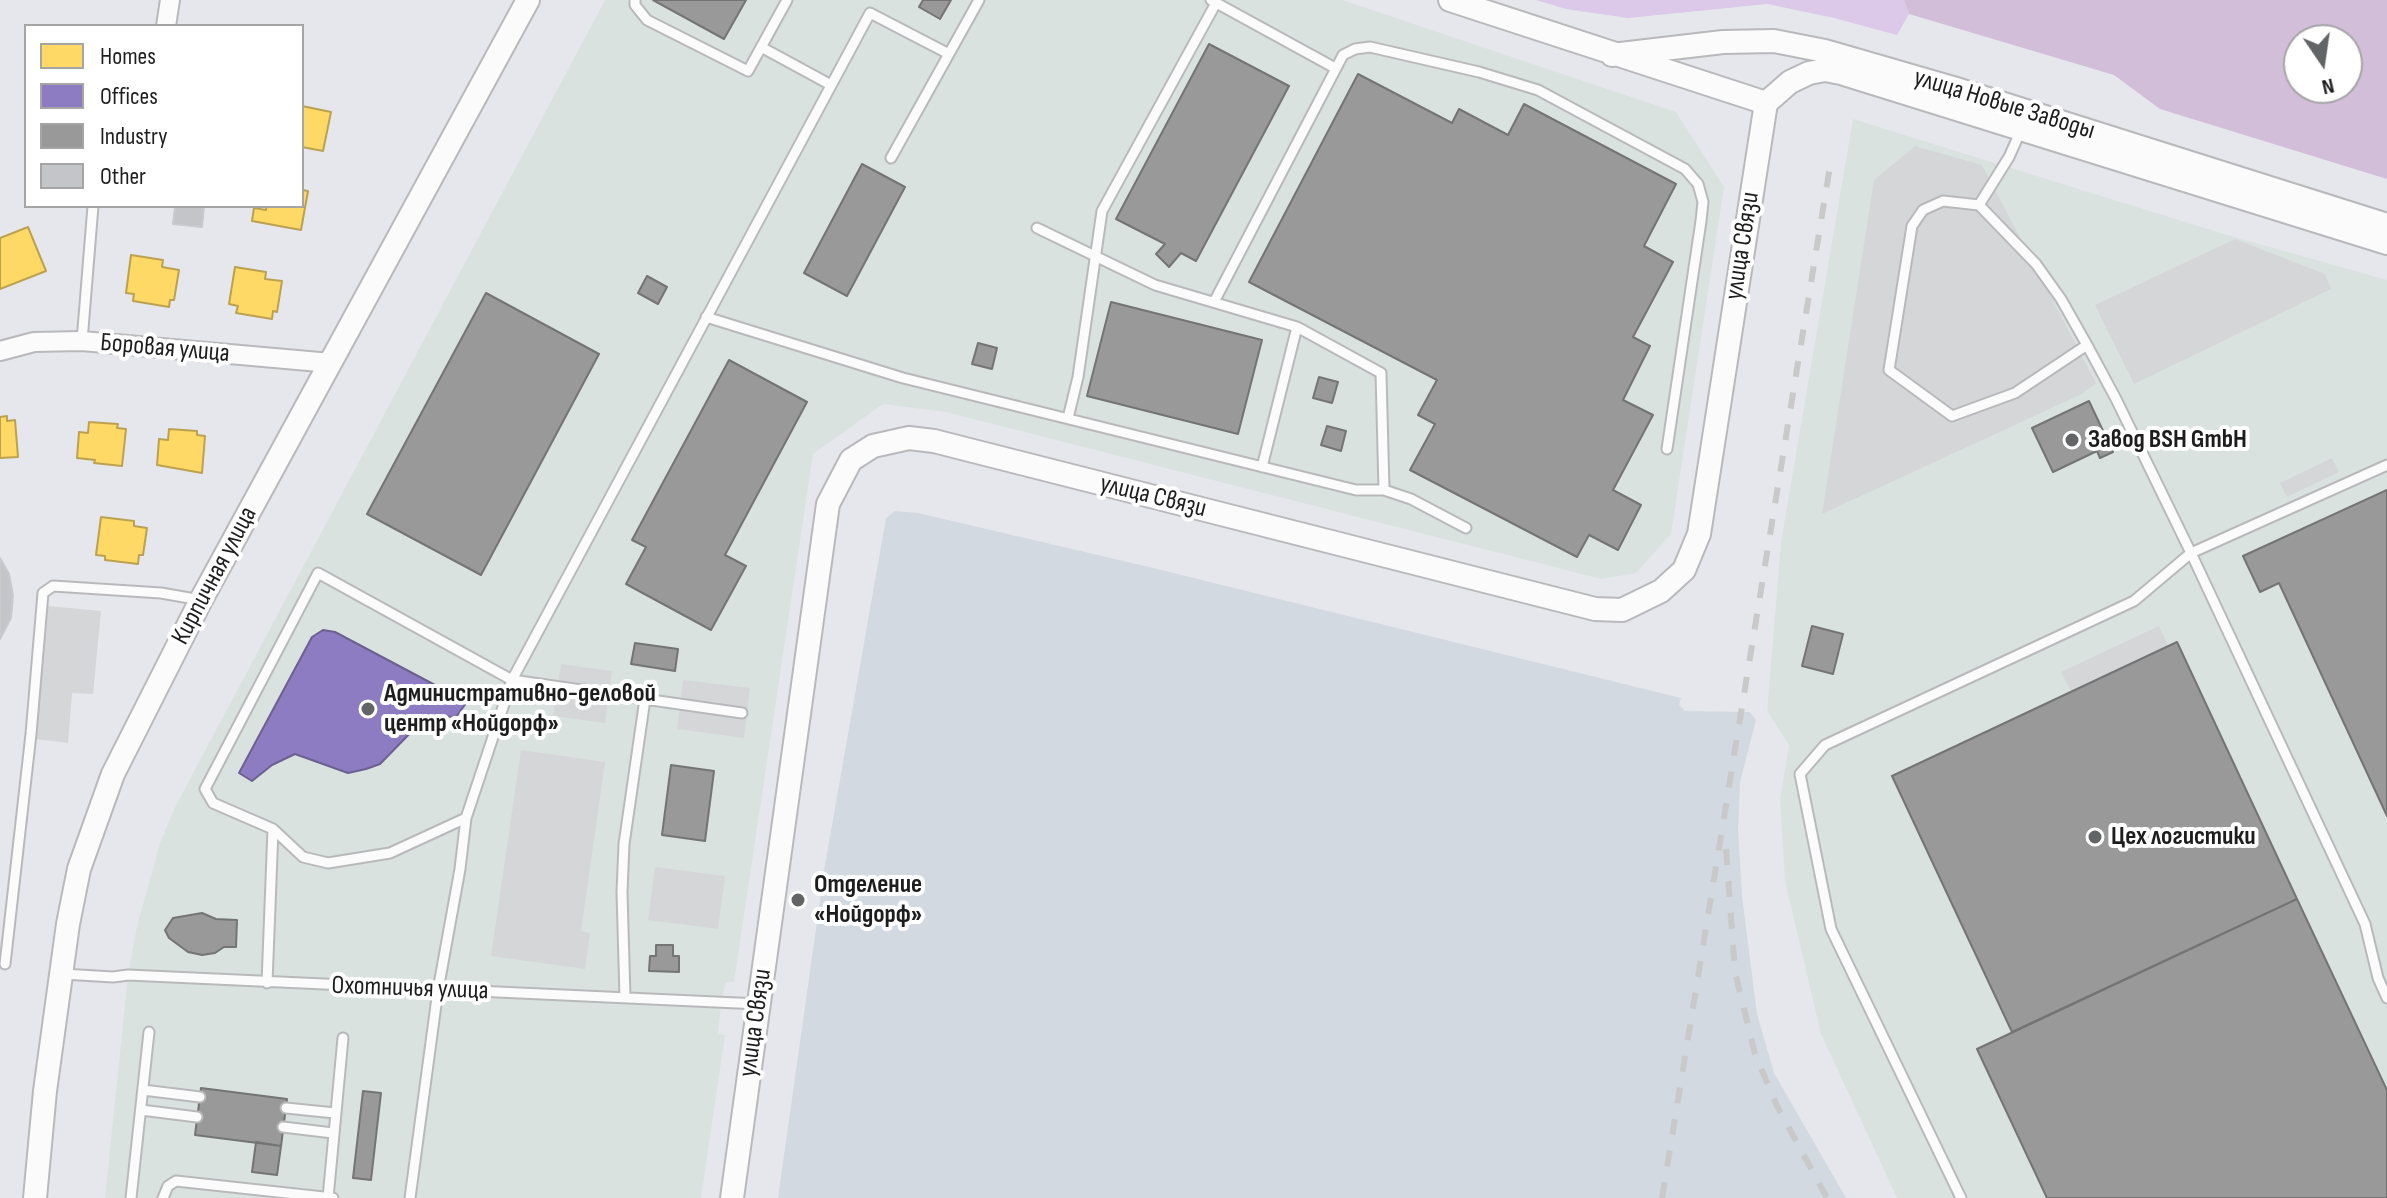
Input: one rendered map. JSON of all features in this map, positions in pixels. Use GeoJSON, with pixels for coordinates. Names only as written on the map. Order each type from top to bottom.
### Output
{"type":"FeatureCollection","features":[{"type":"Feature","properties":{"kind":"street"},"geometry":{"type":"LineString","coordinates":[[166,24],[170,0]]}},
{"type":"Feature","properties":{"kind":"street","name":"Кирпичная улица"},"geometry":{"type":"LineString","coordinates":[[35,1198],[60,974],[79,869],[113,774],[201,600],[528,0]]}},
{"type":"Feature","properties":{"kind":"street","name":"улица Новые Заводы"},"geometry":{"type":"LineString","coordinates":[[1450,0],[1766,103],[1790,82],[1809,73],[1825,70],[1841,73],[2024,121],[2387,225]]}},
{"type":"Feature","properties":{"kind":"street","name":"улица Новые Заводы"},"geometry":{"type":"LineString","coordinates":[[1612,55],[1723,42],[1774,41],[1825,51],[2387,243]]}},
{"type":"Feature","properties":{"kind":"street","name":"улица Связи"},"geometry":{"type":"LineString","coordinates":[[732,1198],[828,504],[851,460],[873,446],[909,438],[934,441],[1595,609],[1622,610],[1661,591],[1684,570],[1699,534],[1766,103]]}},
{"type":"Feature","properties":{"kind":"street","name":"Боровая улица"},"geometry":{"type":"LineString","coordinates":[[0,351],[34,342],[82,341],[331,363]]}},
{"type":"Feature","properties":{"kind":"lane"},"geometry":{"type":"LineString","coordinates":[[635,0],[635,5],[647,20],[748,71],[787,0]]}},
{"type":"Feature","properties":{"kind":"lane"},"geometry":{"type":"LineString","coordinates":[[891,158],[979,0]]}},
{"type":"Feature","properties":{"kind":"lane"},"geometry":{"type":"LineString","coordinates":[[1068,418],[1078,377],[1102,211],[1214,1],[1335,68]]}},
{"type":"Feature","properties":{"kind":"lane"},"geometry":{"type":"LineString","coordinates":[[410,1198],[438,990],[466,818],[512,680],[870,13],[949,54]]}},
{"type":"Feature","properties":{"kind":"lane"},"geometry":{"type":"LineString","coordinates":[[761,47],[831,85]]}},
{"type":"Feature","properties":{"kind":"lane"},"geometry":{"type":"LineString","coordinates":[[1214,302],[1343,55],[1370,47],[1479,72],[1538,90],[1685,169],[1698,184],[1703,202],[1701,221],[1667,449]]}},
{"type":"Feature","properties":{"kind":"lane"},"geometry":{"type":"LineString","coordinates":[[1979,205],[2009,157],[2024,121]]}},
{"type":"Feature","properties":{"kind":"lane"},"geometry":{"type":"LineString","coordinates":[[2087,345],[2015,393],[1952,416],[1889,370],[1912,226],[1923,210],[1943,201],[1979,205],[2036,264],[2061,299],[2087,345],[2191,553],[2365,924],[2378,978],[2387,998]]}},
{"type":"Feature","properties":{"kind":"lane"},"geometry":{"type":"LineString","coordinates":[[82,341],[93,208]]}},
{"type":"Feature","properties":{"kind":"lane"},"geometry":{"type":"LineString","coordinates":[[1037,228],[1155,285],[1297,327],[1381,373],[1384,490]]}},
{"type":"Feature","properties":{"kind":"lane"},"geometry":{"type":"LineString","coordinates":[[706,317],[903,378],[1356,490],[1384,490],[1411,499],[1466,528]]}},
{"type":"Feature","properties":{"kind":"lane"},"geometry":{"type":"LineString","coordinates":[[1262,467],[1297,327]]}},
{"type":"Feature","properties":{"kind":"lane"},"geometry":{"type":"LineString","coordinates":[[1961,1198],[1831,929],[1800,774],[1825,745],[2134,601],[2191,553],[2387,465]]}},
{"type":"Feature","properties":{"kind":"lane"},"geometry":{"type":"LineString","coordinates":[[466,818],[390,853],[328,863],[303,857],[273,829],[213,803],[205,789],[318,573],[512,680],[742,713]]}},
{"type":"Feature","properties":{"kind":"lane"},"geometry":{"type":"LineString","coordinates":[[5,964],[31,734],[43,593],[53,586],[161,593],[201,600]]}},
{"type":"Feature","properties":{"kind":"lane"},"geometry":{"type":"LineString","coordinates":[[625,998],[624,844],[645,699]]}},
{"type":"Feature","properties":{"kind":"lane"},"geometry":{"type":"LineString","coordinates":[[267,983],[273,829]]}},
{"type":"Feature","properties":{"kind":"lane","name":"Охотничья улица"},"geometry":{"type":"LineString","coordinates":[[60,974],[760,1004]]}},
{"type":"Feature","properties":{"kind":"lane"},"geometry":{"type":"LineString","coordinates":[[131,1198],[149,1032]]}},
{"type":"Feature","properties":{"kind":"lane"},"geometry":{"type":"LineString","coordinates":[[163,1198],[168,1186],[176,1181],[330,1198],[343,1038]]}},
{"type":"Feature","properties":{"kind":"lane"},"geometry":{"type":"LineString","coordinates":[[143,1090],[200,1097]]}},
{"type":"Feature","properties":{"kind":"lane"},"geometry":{"type":"LineString","coordinates":[[286,1108],[335,1113]]}},
{"type":"Feature","properties":{"kind":"lane"},"geometry":{"type":"LineString","coordinates":[[141,1110],[197,1117]]}},
{"type":"Feature","properties":{"kind":"lane"},"geometry":{"type":"LineString","coordinates":[[283,1127],[333,1133]]}},
{"type":"Feature","properties":{"kind":"shaded area"},"geometry":{"type":"Polygon","coordinates":[[[605,0],[1342,0],[1676,112],[1724,187],[1671,534],[1636,573],[1601,579],[946,412],[883,404],[813,454],[734,982],[726,982],[721,1004],[718,1034],[725,1035],[701,1198],[105,1198],[128,975],[137,926],[160,843],[175,807],[605,0]]]}},
{"type":"Feature","properties":{"kind":"shaded area"},"geometry":{"type":"Polygon","coordinates":[[[1536,0],[1904,0],[1909,14],[1897,35],[1767,4],[1628,18],[1566,9],[1536,0]]]}},
{"type":"Feature","properties":{"kind":"shaded area"},"geometry":{"type":"Polygon","coordinates":[[[1904,0],[2387,0],[2387,179],[2160,109],[2114,75],[1909,14],[1904,0]]]}},
{"type":"Feature","properties":{"kind":"shaded area"},"geometry":{"type":"Polygon","coordinates":[[[1853,119],[2224,234],[2387,280],[2387,1198],[1897,1198],[1821,1034],[1785,881],[1780,800],[1789,745],[1767,711],[1781,542],[1853,119]]]}},
{"type":"Feature","properties":{"kind":"shaded area"},"geometry":{"type":"Polygon","coordinates":[[[1915,146],[1982,165],[2096,383],[2082,394],[1822,514],[1874,180],[1915,146]]]}},
{"type":"Feature","properties":{"kind":"shaded area"},"geometry":{"type":"Polygon","coordinates":[[[2235,239],[2325,274],[2331,289],[2134,384],[2095,305],[2235,239]]]}},
{"type":"Feature","properties":{"kind":"shaded area"},"geometry":{"type":"Polygon","coordinates":[[[2332,458],[2339,472],[2287,497],[2280,483],[2332,458]]]}},
{"type":"Feature","properties":{"kind":"shaded area"},"geometry":{"type":"Polygon","coordinates":[[[895,511],[918,513],[1149,567],[1681,698],[1679,705],[1685,711],[1750,712],[1756,720],[1740,782],[1738,831],[1742,896],[1757,1014],[1774,1073],[1846,1198],[778,1198],[825,865],[886,518],[895,511]]]}},
{"type":"Feature","properties":{"kind":"shaded area"},"geometry":{"type":"Polygon","coordinates":[[[48,606],[101,611],[93,694],[72,693],[68,743],[35,739],[48,606]]]}},
{"type":"Feature","properties":{"kind":"shaded area"},"geometry":{"type":"Polygon","coordinates":[[[2159,626],[2168,646],[2071,692],[2061,672],[2159,626]]]}},
{"type":"Feature","properties":{"kind":"shaded area"},"geometry":{"type":"Polygon","coordinates":[[[561,664],[612,671],[605,723],[553,716],[561,664]]]}},
{"type":"Feature","properties":{"kind":"shaded area"},"geometry":{"type":"Polygon","coordinates":[[[683,680],[750,688],[744,738],[677,729],[683,680]]]}},
{"type":"Feature","properties":{"kind":"shaded area"},"geometry":{"type":"Polygon","coordinates":[[[521,750],[605,762],[581,931],[590,933],[585,969],[491,956],[521,750]]]}},
{"type":"Feature","properties":{"kind":"shaded area"},"geometry":{"type":"Polygon","coordinates":[[[655,867],[725,876],[718,929],[648,920],[655,867]]]}},
{"type":"Feature","properties":{"kind":"building: Homes"},"geometry":{"type":"Polygon","coordinates":[[[304,106],[331,112],[323,151],[304,147],[304,106]]]}},
{"type":"Feature","properties":{"kind":"building: Homes"},"geometry":{"type":"Polygon","coordinates":[[[304,190],[308,191],[301,230],[252,221],[254,208],[304,208],[304,190]]]}},
{"type":"Feature","properties":{"kind":"building: Homes"},"geometry":{"type":"Polygon","coordinates":[[[28,227],[46,271],[0,289],[0,238],[28,227]]]}},
{"type":"Feature","properties":{"kind":"building: Homes"},"geometry":{"type":"Polygon","coordinates":[[[131,255],[163,260],[162,267],[179,270],[174,300],[170,300],[169,307],[133,301],[134,294],[126,293],[131,255]]]}},
{"type":"Feature","properties":{"kind":"building: Homes"},"geometry":{"type":"Polygon","coordinates":[[[235,267],[266,272],[265,279],[282,281],[277,312],[273,311],[272,319],[236,313],[238,306],[229,304],[235,267]]]}},
{"type":"Feature","properties":{"kind":"building: Homes"},"geometry":{"type":"Polygon","coordinates":[[[7,416],[7,421],[15,420],[18,457],[0,458],[0,417],[7,416]]]}},
{"type":"Feature","properties":{"kind":"building: Homes"},"geometry":{"type":"Polygon","coordinates":[[[89,422],[118,424],[117,428],[126,429],[122,466],[77,458],[79,432],[88,433],[89,422]]]}},
{"type":"Feature","properties":{"kind":"building: Homes"},"geometry":{"type":"Polygon","coordinates":[[[169,429],[197,431],[197,435],[205,436],[202,473],[157,465],[159,439],[168,440],[169,429]]]}},
{"type":"Feature","properties":{"kind":"building: Homes"},"geometry":{"type":"Polygon","coordinates":[[[101,517],[134,521],[134,526],[147,528],[143,555],[139,555],[138,564],[105,560],[105,556],[96,555],[101,517]]]}},
{"type":"Feature","properties":{"kind":"building: Offices","name":"Административно-деловой центр «Нойдорф»"},"geometry":{"type":"Polygon","coordinates":[[[323,630],[335,632],[467,702],[456,717],[435,716],[421,722],[380,764],[348,773],[295,754],[272,765],[252,781],[239,773],[312,637],[323,630]]]}},
{"type":"Feature","properties":{"kind":"building: Industry"},"geometry":{"type":"Polygon","coordinates":[[[653,0],[746,0],[724,39],[653,0]]]}},
{"type":"Feature","properties":{"kind":"building: Industry"},"geometry":{"type":"Polygon","coordinates":[[[923,0],[951,0],[940,19],[919,7],[923,0]]]}},
{"type":"Feature","properties":{"kind":"building: Industry"},"geometry":{"type":"Polygon","coordinates":[[[1209,44],[1289,86],[1196,261],[1181,253],[1169,267],[1156,254],[1165,244],[1116,219],[1209,44]]]}},
{"type":"Feature","properties":{"kind":"building: Industry"},"geometry":{"type":"Polygon","coordinates":[[[1358,74],[1452,123],[1459,109],[1508,135],[1524,104],[1676,184],[1644,246],[1673,262],[1633,337],[1650,346],[1623,400],[1653,415],[1613,490],[1641,505],[1618,550],[1589,535],[1577,557],[1410,470],[1435,424],[1418,415],[1437,380],[1249,282],[1358,74]]]}},
{"type":"Feature","properties":{"kind":"building: Industry"},"geometry":{"type":"Polygon","coordinates":[[[862,164],[905,187],[847,296],[804,273],[862,164]]]}},
{"type":"Feature","properties":{"kind":"building: Industry"},"geometry":{"type":"Polygon","coordinates":[[[647,276],[667,287],[658,304],[638,293],[647,276]]]}},
{"type":"Feature","properties":{"kind":"building: Industry"},"geometry":{"type":"Polygon","coordinates":[[[486,293],[599,354],[481,575],[367,514],[486,293]]]}},
{"type":"Feature","properties":{"kind":"building: Industry"},"geometry":{"type":"Polygon","coordinates":[[[1111,302],[1262,340],[1238,434],[1087,396],[1111,302]]]}},
{"type":"Feature","properties":{"kind":"building: Industry"},"geometry":{"type":"Polygon","coordinates":[[[978,343],[997,348],[992,369],[972,364],[978,343]]]}},
{"type":"Feature","properties":{"kind":"building: Industry"},"geometry":{"type":"Polygon","coordinates":[[[729,360],[807,402],[725,555],[746,566],[711,630],[626,584],[646,547],[632,540],[729,360]]]}},
{"type":"Feature","properties":{"kind":"building: Industry"},"geometry":{"type":"Polygon","coordinates":[[[1319,377],[1338,382],[1332,403],[1313,398],[1319,377]]]}},
{"type":"Feature","properties":{"kind":"building: Industry","name":"Завод BSH GmbH"},"geometry":{"type":"Polygon","coordinates":[[[2089,401],[2113,452],[2100,458],[2097,451],[2053,472],[2032,428],[2089,401]]]}},
{"type":"Feature","properties":{"kind":"building: Industry"},"geometry":{"type":"Polygon","coordinates":[[[1327,426],[1346,431],[1341,451],[1321,445],[1327,426]]]}},
{"type":"Feature","properties":{"kind":"building: Industry"},"geometry":{"type":"Polygon","coordinates":[[[2387,490],[2387,816],[2279,583],[2260,592],[2243,556],[2387,490]]]}},
{"type":"Feature","properties":{"kind":"building: Industry"},"geometry":{"type":"Polygon","coordinates":[[[1812,626],[1843,634],[1833,674],[1802,666],[1812,626]]]}},
{"type":"Feature","properties":{"kind":"building: Industry","name":"Цех логистики"},"geometry":{"type":"Polygon","coordinates":[[[2177,642],[2297,899],[2012,1032],[1892,776],[2177,642]]]}},
{"type":"Feature","properties":{"kind":"building: Industry"},"geometry":{"type":"Polygon","coordinates":[[[635,643],[678,649],[675,671],[631,664],[635,643]]]}},
{"type":"Feature","properties":{"kind":"building: Industry"},"geometry":{"type":"Polygon","coordinates":[[[671,765],[714,771],[705,841],[662,835],[671,765]]]}},
{"type":"Feature","properties":{"kind":"building: Industry"},"geometry":{"type":"Polygon","coordinates":[[[2297,899],[2387,1090],[2387,1198],[2047,1198],[1977,1049],[2297,899]]]}},
{"type":"Feature","properties":{"kind":"building: Industry"},"geometry":{"type":"Polygon","coordinates":[[[202,913],[216,919],[237,920],[236,947],[224,947],[215,953],[202,955],[188,952],[169,938],[165,930],[173,918],[202,913]]]}},
{"type":"Feature","properties":{"kind":"building: Industry"},"geometry":{"type":"Polygon","coordinates":[[[656,945],[673,945],[673,956],[679,956],[679,972],[649,971],[650,956],[656,956],[656,945]]]}},
{"type":"Feature","properties":{"kind":"building: Industry"},"geometry":{"type":"Polygon","coordinates":[[[201,1088],[287,1099],[281,1146],[195,1135],[201,1088]]]}},
{"type":"Feature","properties":{"kind":"building: Industry"},"geometry":{"type":"Polygon","coordinates":[[[363,1091],[381,1093],[371,1180],[353,1178],[363,1091]]]}},
{"type":"Feature","properties":{"kind":"building: Industry"},"geometry":{"type":"Polygon","coordinates":[[[256,1142],[281,1146],[277,1175],[252,1172],[256,1142]]]}},
{"type":"Feature","properties":{"kind":"building: Other"},"geometry":{"type":"Polygon","coordinates":[[[175,208],[204,208],[202,227],[173,224],[175,208]]]}},
{"type":"Feature","properties":{"kind":"building: Other"},"geometry":{"type":"Polygon","coordinates":[[[0,558],[9,574],[13,595],[11,618],[0,639],[0,558]]]}},
{"type":"Feature","properties":{"kind":"railway"},"geometry":{"type":"LineString","coordinates":[[1662,1198],[1831,160]]}},
{"type":"Feature","properties":{"kind":"railway"},"geometry":{"type":"LineString","coordinates":[[1726,849],[1735,972],[1755,1054],[1777,1106],[1827,1198]]}},
{"type":"Feature","properties":{"kind":"place","name":"Завод BSH GmbH"},"geometry":{"type":"Point","coordinates":[2072,440]}},
{"type":"Feature","properties":{"kind":"place","name":"Административно-деловой центр «Нойдорф»"},"geometry":{"type":"Point","coordinates":[368,709]}},
{"type":"Feature","properties":{"kind":"place","name":"Цех логистики"},"geometry":{"type":"Point","coordinates":[2095,837]}},
{"type":"Feature","properties":{"kind":"place","name":"Отделение «Нойдорф»"},"geometry":{"type":"Point","coordinates":[798,900]}}]}
